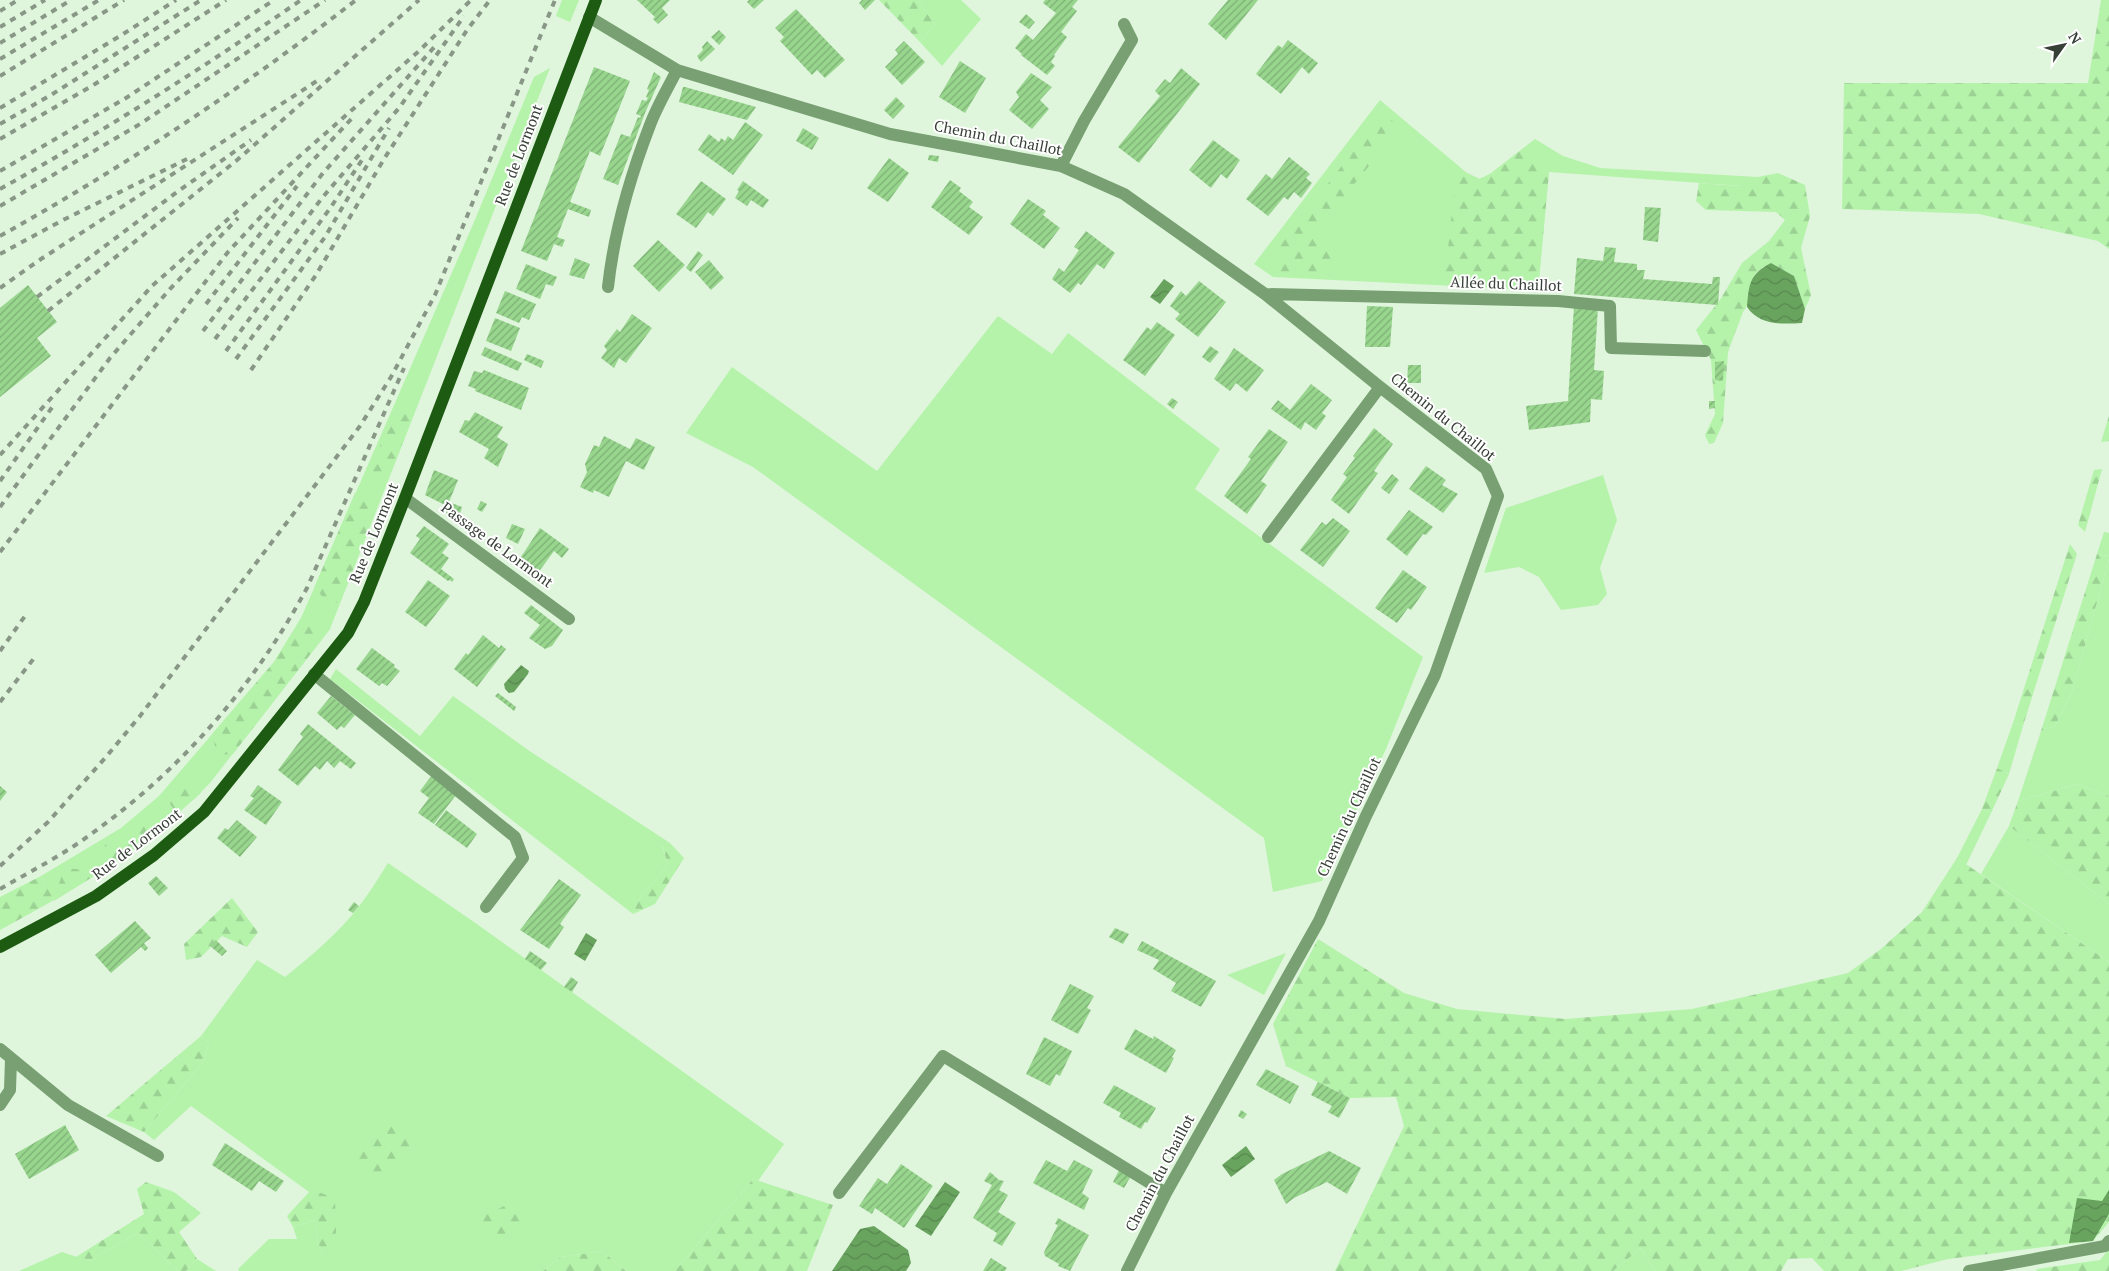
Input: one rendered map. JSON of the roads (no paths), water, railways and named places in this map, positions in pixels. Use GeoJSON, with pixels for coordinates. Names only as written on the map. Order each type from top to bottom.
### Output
{"type":"FeatureCollection","features":[{"type":"Feature","properties":{"kind":"main road","name":"Rue de Lormont"},"geometry":{"type":"LineString","coordinates":[[0,947],[96,896],[154,855],[204,812],[348,633],[364,602],[405,498],[596,0]]}},
{"type":"Feature","properties":{"kind":"street","name":"Chemin du Chaillot"},"geometry":{"type":"LineString","coordinates":[[589,17],[677,70],[890,134],[1061,166],[1124,194],[1265,294],[1380,387],[1486,469],[1498,496],[1436,675],[1366,816],[1319,921],[1166,1193],[1126,1271]]}},
{"type":"Feature","properties":{"kind":"street"},"geometry":{"type":"LineString","coordinates":[[1061,166],[1084,121],[1132,40],[1124,24]]}},
{"type":"Feature","properties":{"kind":"street"},"geometry":{"type":"LineString","coordinates":[[608,287],[612,253],[628,191],[650,124],[677,70]]}},
{"type":"Feature","properties":{"kind":"street","name":"Allée du Chaillot"},"geometry":{"type":"LineString","coordinates":[[1265,294],[1558,300],[1610,306],[1611,348],[1705,351]]}},
{"type":"Feature","properties":{"kind":"street"},"geometry":{"type":"LineString","coordinates":[[1268,537],[1380,387]]}},
{"type":"Feature","properties":{"kind":"street","name":"Passage de Lormont"},"geometry":{"type":"LineString","coordinates":[[405,498],[569,618]]}},
{"type":"Feature","properties":{"kind":"street"},"geometry":{"type":"LineString","coordinates":[[314,674],[515,837],[523,858],[486,907]]}},
{"type":"Feature","properties":{"kind":"street"},"geometry":{"type":"LineString","coordinates":[[0,1049],[68,1105],[158,1156]]}},
{"type":"Feature","properties":{"kind":"street"},"geometry":{"type":"LineString","coordinates":[[839,1193],[943,1056],[1166,1193]]}},
{"type":"Feature","properties":{"kind":"street"},"geometry":{"type":"LineString","coordinates":[[0,1105],[10,1090],[12,1059]]}},
{"type":"Feature","properties":{"kind":"street"},"geometry":{"type":"LineString","coordinates":[[1969,1271],[2105,1246],[2109,1241]]}},
{"type":"Feature","properties":{"kind":"water"},"geometry":{"type":"Polygon","coordinates":[[[1771,263],[1794,276],[1805,309],[1802,323],[1765,321],[1758,318],[1747,307],[1750,286],[1754,276],[1758,271],[1771,263]]]}},
{"type":"Feature","properties":{"kind":"water"},"geometry":{"type":"Polygon","coordinates":[[[1164,279],[1174,286],[1160,304],[1150,297],[1164,279]]]}},
{"type":"Feature","properties":{"kind":"water"},"geometry":{"type":"Polygon","coordinates":[[[521,665],[529,671],[528,674],[514,692],[509,693],[505,689],[504,684],[521,665]]]}},
{"type":"Feature","properties":{"kind":"water"},"geometry":{"type":"Polygon","coordinates":[[[586,933],[597,940],[585,961],[574,954],[586,933]]]}},
{"type":"Feature","properties":{"kind":"water"},"geometry":{"type":"Polygon","coordinates":[[[1246,1146],[1255,1159],[1231,1177],[1222,1165],[1246,1146]]]}},
{"type":"Feature","properties":{"kind":"water"},"geometry":{"type":"Polygon","coordinates":[[[945,1182],[960,1192],[931,1236],[915,1226],[945,1182]]]}},
{"type":"Feature","properties":{"kind":"water"},"geometry":{"type":"Polygon","coordinates":[[[2109,1190],[2109,1214],[2093,1241],[2069,1243],[2077,1198],[2102,1201],[2109,1190]]]}},
{"type":"Feature","properties":{"kind":"water"},"geometry":{"type":"Polygon","coordinates":[[[874,1226],[908,1250],[911,1263],[906,1271],[832,1271],[860,1229],[874,1226]]]}},
{"type":"Feature","properties":{"kind":"railway"},"geometry":{"type":"LineString","coordinates":[[0,11],[18,0]]}},
{"type":"Feature","properties":{"kind":"railway"},"geometry":{"type":"LineString","coordinates":[[0,27],[45,0]]}},
{"type":"Feature","properties":{"kind":"railway"},"geometry":{"type":"LineString","coordinates":[[0,43],[71,0]]}},
{"type":"Feature","properties":{"kind":"railway"},"geometry":{"type":"LineString","coordinates":[[0,59],[99,0]]}},
{"type":"Feature","properties":{"kind":"railway"},"geometry":{"type":"LineString","coordinates":[[0,76],[124,0]]}},
{"type":"Feature","properties":{"kind":"railway"},"geometry":{"type":"LineString","coordinates":[[0,108],[176,0]]}},
{"type":"Feature","properties":{"kind":"railway"},"geometry":{"type":"LineString","coordinates":[[0,124],[51,95],[201,0]]}},
{"type":"Feature","properties":{"kind":"railway"},"geometry":{"type":"LineString","coordinates":[[0,139],[95,84],[226,0]]}},
{"type":"Feature","properties":{"kind":"railway"},"geometry":{"type":"LineString","coordinates":[[0,171],[126,98],[274,0]]}},
{"type":"Feature","properties":{"kind":"railway"},"geometry":{"type":"LineString","coordinates":[[0,189],[77,145],[153,98],[301,0]]}},
{"type":"Feature","properties":{"kind":"railway"},"geometry":{"type":"LineString","coordinates":[[0,206],[140,124],[325,0]]}},
{"type":"Feature","properties":{"kind":"railway"},"geometry":{"type":"LineString","coordinates":[[0,236],[138,154],[182,125],[271,64],[356,0]]}},
{"type":"Feature","properties":{"kind":"railway"},"geometry":{"type":"LineString","coordinates":[[48,311],[236,161],[419,0]]}},
{"type":"Feature","properties":{"kind":"railway"},"geometry":{"type":"LineString","coordinates":[[0,455],[152,286],[419,51],[471,0]]}},
{"type":"Feature","properties":{"kind":"railway"},"geometry":{"type":"LineString","coordinates":[[251,370],[316,275],[384,159],[467,30],[490,0]]}},
{"type":"Feature","properties":{"kind":"railway"},"geometry":{"type":"LineString","coordinates":[[0,866],[48,822],[140,716],[360,426],[391,377],[435,295],[555,0]]}},
{"type":"Feature","properties":{"kind":"railway"},"geometry":{"type":"LineString","coordinates":[[215,339],[322,198],[399,108],[464,16]]}},
{"type":"Feature","properties":{"kind":"railway"},"geometry":{"type":"LineString","coordinates":[[203,331],[323,173],[437,44]]}},
{"type":"Feature","properties":{"kind":"railway"},"geometry":{"type":"LineString","coordinates":[[0,288],[41,259],[320,79]]}},
{"type":"Feature","properties":{"kind":"railway"},"geometry":{"type":"LineString","coordinates":[[0,552],[228,252],[354,116]]}},
{"type":"Feature","properties":{"kind":"railway"},"geometry":{"type":"LineString","coordinates":[[236,359],[325,237],[389,128]]}},
{"type":"Feature","properties":{"kind":"railway"},"geometry":{"type":"LineString","coordinates":[[37,297],[177,192],[251,140]]}},
{"type":"Feature","properties":{"kind":"railway"},"geometry":{"type":"LineString","coordinates":[[226,351],[331,207],[364,157]]}},
{"type":"Feature","properties":{"kind":"railway"},"geometry":{"type":"LineString","coordinates":[[0,254],[63,220],[187,159]]}},
{"type":"Feature","properties":{"kind":"railway"},"geometry":{"type":"LineString","coordinates":[[206,304],[297,186]]}},
{"type":"Feature","properties":{"kind":"railway"},"geometry":{"type":"LineString","coordinates":[[0,507],[110,358],[170,289],[238,218]]}},
{"type":"Feature","properties":{"kind":"railway"},"geometry":{"type":"LineString","coordinates":[[0,889],[69,849],[124,809],[156,782],[185,753],[239,692],[264,659],[307,588],[404,368]]}},
{"type":"Feature","properties":{"kind":"railway"},"geometry":{"type":"LineString","coordinates":[[0,481],[53,406]]}},
{"type":"Feature","properties":{"kind":"railway"},"geometry":{"type":"LineString","coordinates":[[0,651],[25,616]]}},
{"type":"Feature","properties":{"kind":"railway"},"geometry":{"type":"LineString","coordinates":[[0,702],[35,657]]}}]}
